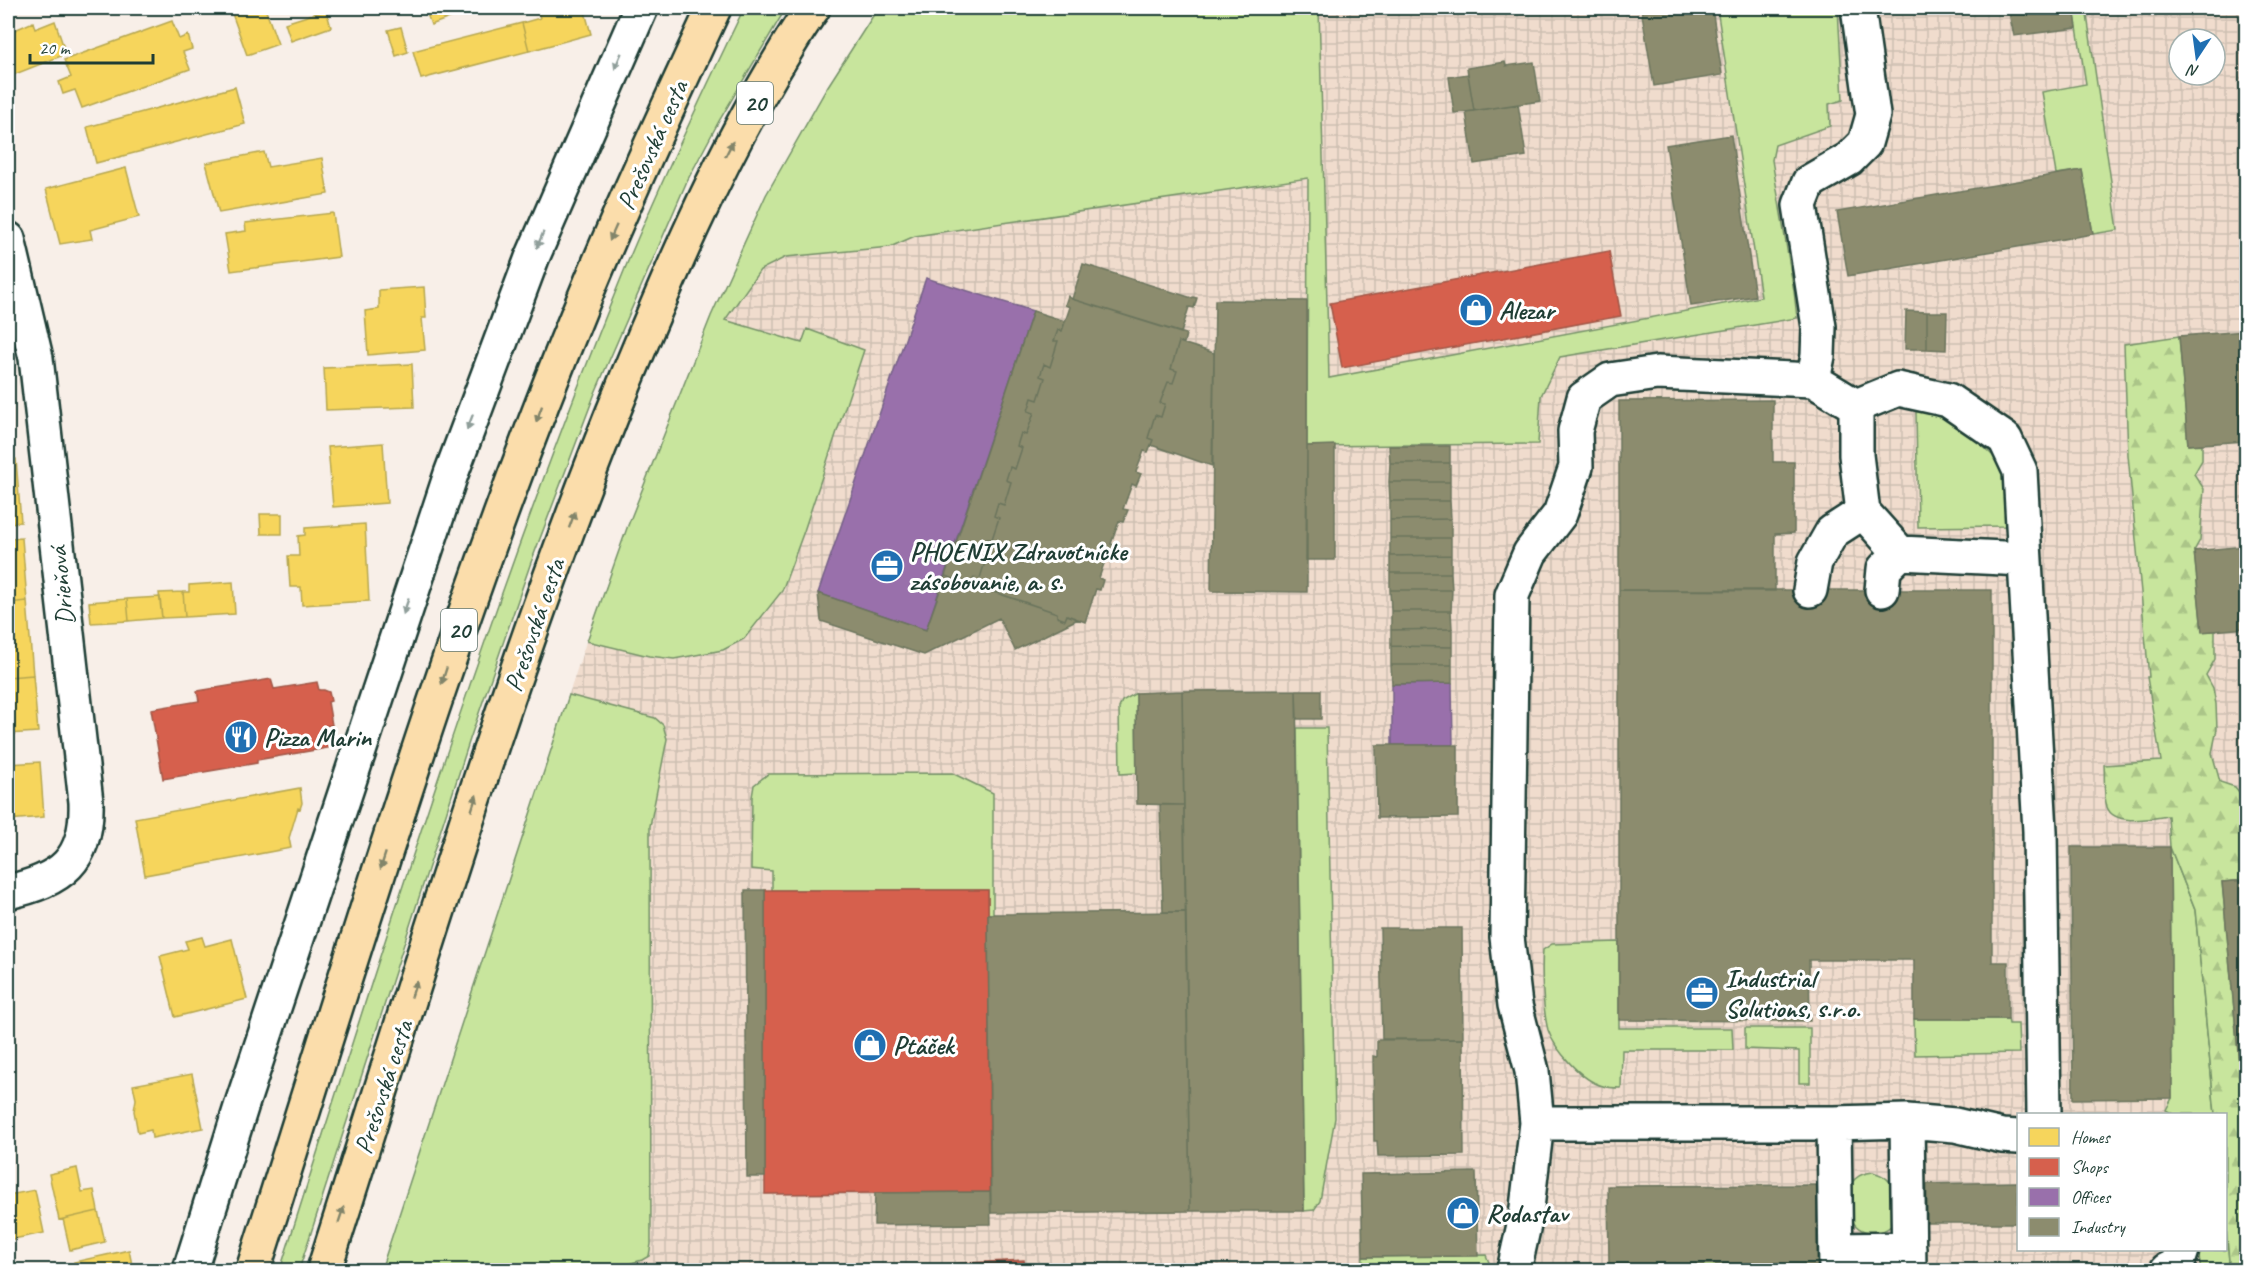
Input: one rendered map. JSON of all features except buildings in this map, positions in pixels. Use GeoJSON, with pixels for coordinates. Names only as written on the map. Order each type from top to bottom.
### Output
{"type":"FeatureCollection","features":[{"type":"Feature","properties":{"kind":"highway","name":"Prešovská cesta"},"geometry":{"type":"LineString","coordinates":[[253,1270],[398,813],[471,597],[582,303],[714,8]]}},
{"type":"Feature","properties":{"kind":"highway","name":"Prešovská cesta"},"geometry":{"type":"LineString","coordinates":[[324,1270],[487,763],[540,608],[604,433],[703,201],[741,125],[813,8]]}},
{"type":"Feature","properties":{"kind":"street"},"geometry":{"type":"LineString","coordinates":[[190,1270],[242,1104],[451,474],[532,258],[641,8]]}},
{"type":"Feature","properties":{"kind":"street"},"geometry":{"type":"LineString","coordinates":[[1813,380],[1818,356],[1819,327],[1800,206],[1809,182],[1849,159],[1865,143],[1873,115],[1858,8]]}},
{"type":"Feature","properties":{"kind":"street","name":"Drieňová"},"geometry":{"type":"LineString","coordinates":[[8,239],[36,358],[86,802],[86,823],[81,843],[72,859],[58,873],[37,885],[8,892]]}},
{"type":"Feature","properties":{"kind":"street"},"geometry":{"type":"LineString","coordinates":[[1514,1270],[1526,1216],[1537,1123],[1532,1071],[1515,1005],[1507,937],[1512,595],[1530,553],[1560,514],[1576,467],[1575,431],[1584,398],[1610,380],[1658,373],[1813,380],[1856,406]]}},
{"type":"Feature","properties":{"kind":"street"},"geometry":{"type":"LineString","coordinates":[[1856,406],[1898,388],[1948,400],[2005,439],[2020,471],[2040,831],[2044,1113]]}},
{"type":"Feature","properties":{"kind":"street"},"geometry":{"type":"LineString","coordinates":[[1856,406],[1856,455],[1863,512],[1900,553],[2024,559]]}},
{"type":"Feature","properties":{"kind":"street"},"geometry":{"type":"LineString","coordinates":[[1810,591],[1815,562],[1832,532],[1863,512]]}},
{"type":"Feature","properties":{"kind":"street"},"geometry":{"type":"LineString","coordinates":[[1882,590],[1884,569],[1900,553]]}},
{"type":"Feature","properties":{"kind":"street"},"geometry":{"type":"LineString","coordinates":[[1537,1123],[1907,1121],[1955,1125],[2001,1136],[2017,1137]]}},
{"type":"Feature","properties":{"kind":"street"},"geometry":{"type":"LineString","coordinates":[[1834,1123],[1836,1260],[1909,1260],[1907,1121]]}},
{"type":"Feature","properties":{"kind":"street"},"geometry":{"type":"LineString","coordinates":[[2167,1270],[2176,1265],[2182,1251]]}},
{"type":"Feature","properties":{"kind":"shaded area"},"geometry":{"type":"Polygon","coordinates":[[[878,8],[2246,8],[2246,1270],[1486,1270],[1363,1257],[1362,1268],[1345,1270],[381,1270],[586,642],[627,528],[711,316],[766,195],[828,86],[878,8]]]}},
{"type":"Feature","properties":{"kind":"green space"},"geometry":{"type":"Polygon","coordinates":[[[744,8],[786,8],[719,121],[687,181],[595,393],[530,565],[470,739],[299,1270],[280,1270],[401,891],[530,514],[626,266],[683,136],[744,8]]]}},
{"type":"Feature","properties":{"kind":"green space"},"geometry":{"type":"Polygon","coordinates":[[[878,8],[1319,8],[1329,378],[1761,297],[1717,8],[1838,8],[1843,100],[1829,104],[1830,126],[1775,145],[1772,160],[1797,318],[1560,357],[1541,396],[1538,444],[1307,446],[1308,178],[915,236],[890,247],[786,257],[760,270],[725,320],[802,343],[807,329],[864,350],[782,591],[744,639],[723,650],[674,659],[649,656],[587,641],[627,528],[711,316],[766,195],[828,86],[878,8]]]}},
{"type":"Feature","properties":{"kind":"green space"},"geometry":{"type":"Polygon","coordinates":[[[2074,8],[2086,8],[2118,230],[2093,234],[2082,170],[2056,174],[2042,92],[2086,84],[2074,8]]]}},
{"type":"Feature","properties":{"kind":"green space"},"geometry":{"type":"Polygon","coordinates":[[[2179,336],[2188,445],[2202,444],[2202,460],[2194,474],[2204,489],[2200,540],[2194,551],[2202,631],[2215,631],[2215,659],[2206,675],[2213,688],[2216,704],[2217,729],[2212,753],[2220,782],[2235,787],[2244,798],[2242,817],[2246,819],[2246,880],[2222,882],[2246,1137],[2246,1270],[2227,1270],[2229,1261],[2227,1113],[2215,1113],[2195,910],[2170,847],[2168,816],[2125,819],[2111,813],[2106,802],[2104,765],[2161,761],[2147,677],[2149,677],[2128,455],[2124,344],[2179,336]]]}},
{"type":"Feature","properties":{"kind":"green space"},"geometry":{"type":"Polygon","coordinates":[[[1926,408],[1960,425],[2005,467],[2008,526],[1918,527],[1916,412],[1926,408]]]}},
{"type":"Feature","properties":{"kind":"green space"},"geometry":{"type":"Polygon","coordinates":[[[1136,693],[1137,773],[1120,774],[1119,708],[1122,701],[1136,693]]]}},
{"type":"Feature","properties":{"kind":"green space"},"geometry":{"type":"Polygon","coordinates":[[[569,695],[655,718],[663,725],[667,739],[650,826],[651,1244],[649,1256],[608,1270],[381,1270],[569,695]]]}},
{"type":"Feature","properties":{"kind":"green space"},"geometry":{"type":"Polygon","coordinates":[[[1297,728],[1327,728],[1335,1118],[1320,1201],[1314,1210],[1304,1211],[1297,728]]]}},
{"type":"Feature","properties":{"kind":"green space"},"geometry":{"type":"Polygon","coordinates":[[[952,773],[993,793],[993,914],[988,914],[988,890],[772,890],[772,871],[751,869],[754,785],[768,774],[952,773]]]}},
{"type":"Feature","properties":{"kind":"green space"},"geometry":{"type":"Polygon","coordinates":[[[2170,847],[2195,910],[2215,1113],[2171,1113],[2166,1110],[2172,1098],[2170,847]]]}},
{"type":"Feature","properties":{"kind":"green space"},"geometry":{"type":"Polygon","coordinates":[[[1619,942],[1619,1028],[1732,1028],[1733,1050],[1622,1050],[1621,1088],[1595,1083],[1570,1064],[1548,1030],[1543,990],[1543,950],[1552,944],[1619,942]]]}},
{"type":"Feature","properties":{"kind":"green space"},"geometry":{"type":"Polygon","coordinates":[[[1914,1019],[2008,1019],[2009,1024],[2018,1024],[2019,1053],[1915,1055],[1914,1019]]]}},
{"type":"Feature","properties":{"kind":"green space"},"geometry":{"type":"Polygon","coordinates":[[[1745,1028],[1810,1028],[1810,1083],[1799,1083],[1799,1051],[1745,1049],[1745,1028]]]}},
{"type":"Feature","properties":{"kind":"green space"},"geometry":{"type":"Polygon","coordinates":[[[1873,1172],[1883,1176],[1893,1186],[1895,1200],[1892,1225],[1881,1231],[1868,1232],[1857,1227],[1850,1215],[1850,1189],[1859,1176],[1873,1172]]]}},
{"type":"Feature","properties":{"kind":"green space"},"geometry":{"type":"Polygon","coordinates":[[[2227,1237],[2229,1261],[2227,1270],[2201,1270],[2198,1251],[2227,1251],[2227,1237]]]}},
{"type":"Feature","properties":{"kind":"green space"},"geometry":{"type":"Polygon","coordinates":[[[1486,1255],[1492,1270],[1362,1270],[1363,1257],[1486,1255]]]}},
{"type":"Feature","properties":{"kind":"green space"},"geometry":{"type":"Polygon","coordinates":[[[1758,1264],[1758,1270],[1609,1270],[1609,1265],[1758,1264]]]}},
{"type":"Feature","properties":{"kind":"place","name":"Alezar"},"geometry":{"type":"Point","coordinates":[1476,310]}},
{"type":"Feature","properties":{"kind":"place","name":"PHOENIX Zdravotnícke zásobovanie, a. s."},"geometry":{"type":"Point","coordinates":[887,566]}},
{"type":"Feature","properties":{"kind":"place","name":"Pizza Marin"},"geometry":{"type":"Point","coordinates":[241,737]}},
{"type":"Feature","properties":{"kind":"place","name":"Industrial Solutions, s.r.o."},"geometry":{"type":"Point","coordinates":[1702,993]}},
{"type":"Feature","properties":{"kind":"place","name":"Ptáček"},"geometry":{"type":"Point","coordinates":[870,1045]}},
{"type":"Feature","properties":{"kind":"place","name":"Rodastav"},"geometry":{"type":"Point","coordinates":[1463,1213]}}]}
